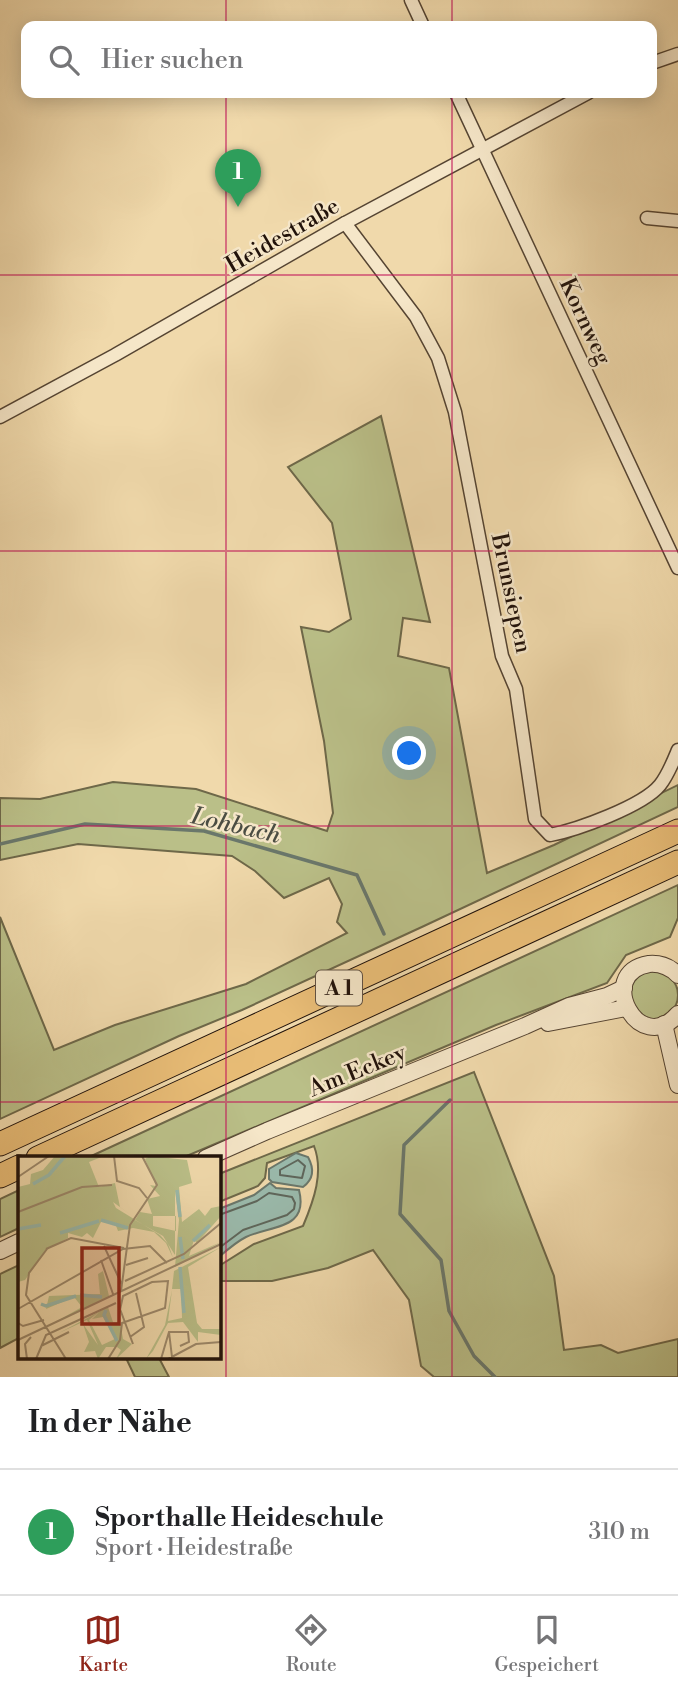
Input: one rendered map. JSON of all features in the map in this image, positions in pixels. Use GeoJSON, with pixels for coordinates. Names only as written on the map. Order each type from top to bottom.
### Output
{"type":"FeatureCollection","features":[{"type":"Feature","properties":{"kind":"highway","name":"A 1"},"geometry":{"type":"LineString","coordinates":[[0,1144],[678,831]]}},
{"type":"Feature","properties":{"kind":"highway","name":"A 1"},"geometry":{"type":"LineString","coordinates":[[42,1156],[678,862]]}},
{"type":"Feature","properties":{"kind":"highway"},"geometry":{"type":"LineString","coordinates":[[0,1176],[18,1167]]}},
{"type":"Feature","properties":{"kind":"street"},"geometry":{"type":"LineString","coordinates":[[411,0],[421,21]]}},
{"type":"Feature","properties":{"kind":"street"},"geometry":{"type":"LineString","coordinates":[[657,62],[678,54]]}},
{"type":"Feature","properties":{"kind":"street","name":"Kornweg"},"geometry":{"type":"LineString","coordinates":[[458,98],[678,568]]}},
{"type":"Feature","properties":{"kind":"street","name":"Heidestraße"},"geometry":{"type":"LineString","coordinates":[[0,417],[115,355],[345,223],[579,98]]}},
{"type":"Feature","properties":{"kind":"street"},"geometry":{"type":"LineString","coordinates":[[647,218],[678,221]]}},
{"type":"Feature","properties":{"kind":"street","name":"Brunsiepen"},"geometry":{"type":"LineString","coordinates":[[345,223],[420,324],[438,358],[456,412],[502,656],[516,688],[536,819],[550,835],[573,831],[637,802],[659,786],[678,750]]}},
{"type":"Feature","properties":{"kind":"street"},"geometry":{"type":"LineString","coordinates":[[676,969],[664,965],[643,965],[634,971],[624,988],[626,1008],[646,1025],[664,1024],[678,1014]]}},
{"type":"Feature","properties":{"kind":"street","name":"Am Eckey"},"geometry":{"type":"LineString","coordinates":[[211,1156],[525,1027],[569,1006],[607,996],[624,988]]}},
{"type":"Feature","properties":{"kind":"street","name":"Am Eckey"},"geometry":{"type":"LineString","coordinates":[[525,1027],[626,1008]]}},
{"type":"Feature","properties":{"kind":"street"},"geometry":{"type":"LineString","coordinates":[[664,1024],[678,1085]]}},
{"type":"Feature","properties":{"kind":"street"},"geometry":{"type":"LineString","coordinates":[[0,1251],[18,1242]]}},
{"type":"Feature","properties":{"kind":"green space"},"geometry":{"type":"Polygon","coordinates":[[[381,416],[430,622],[403,618],[398,656],[449,668],[487,873],[554,845],[678,785],[678,807],[242,1010],[179,1036],[0,1119],[0,917],[54,1050],[115,1025],[246,984],[347,933],[337,922],[342,904],[329,878],[284,898],[255,871],[232,856],[78,844],[0,860],[0,798],[40,799],[113,782],[196,789],[327,831],[333,813],[324,741],[301,627],[329,632],[351,619],[332,523],[288,467],[381,416]]]}},
{"type":"Feature","properties":{"kind":"green space"},"geometry":{"type":"Polygon","coordinates":[[[678,885],[678,918],[670,937],[626,955],[607,983],[496,1025],[187,1156],[91,1156],[678,885]]]}},
{"type":"Feature","properties":{"kind":"green space"},"geometry":{"type":"Polygon","coordinates":[[[654,971],[671,978],[678,995],[671,1012],[654,1019],[637,1012],[630,995],[637,978],[654,971]]]}},
{"type":"Feature","properties":{"kind":"green space"},"geometry":{"type":"Polygon","coordinates":[[[474,1072],[554,1276],[564,1350],[601,1345],[618,1353],[678,1339],[678,1377],[434,1377],[421,1366],[409,1300],[373,1250],[328,1268],[272,1281],[220,1281],[220,1265],[254,1244],[303,1226],[318,1176],[314,1146],[267,1163],[265,1178],[258,1186],[220,1202],[220,1174],[474,1072]]]}},
{"type":"Feature","properties":{"kind":"green space"},"geometry":{"type":"Polygon","coordinates":[[[18,1190],[18,1228],[0,1237],[0,1199],[18,1190]]]}},
{"type":"Feature","properties":{"kind":"green space"},"geometry":{"type":"Polygon","coordinates":[[[18,1265],[18,1339],[0,1348],[0,1274],[18,1265]]]}},
{"type":"Feature","properties":{"kind":"green space"},"geometry":{"type":"Polygon","coordinates":[[[127,1360],[160,1360],[169,1377],[135,1377],[127,1360]]]}},
{"type":"Feature","properties":{"kind":"water"},"geometry":{"type":"Polygon","coordinates":[[[296,1153],[308,1157],[310,1161],[312,1173],[307,1184],[303,1187],[272,1182],[269,1179],[269,1169],[296,1153]]]}},
{"type":"Feature","properties":{"kind":"water"},"geometry":{"type":"Polygon","coordinates":[[[270,1183],[276,1188],[299,1190],[299,1213],[286,1224],[242,1239],[220,1256],[220,1209],[254,1195],[270,1183]]]}},
{"type":"Feature","properties":{"kind":"waterway","name":"Lohbach"},"geometry":{"type":"LineString","coordinates":[[0,844],[85,824],[204,831],[357,875],[384,934]]}},
{"type":"Feature","properties":{"kind":"waterway","name":"Lohbach"},"geometry":{"type":"LineString","coordinates":[[450,1100],[404,1145],[400,1214],[441,1260],[449,1311],[474,1356],[495,1377]]}},
{"type":"Feature","properties":{"kind":"place","name":"Sporthalle Heideschule"},"geometry":{"type":"Point","coordinates":[238,207]}}]}
